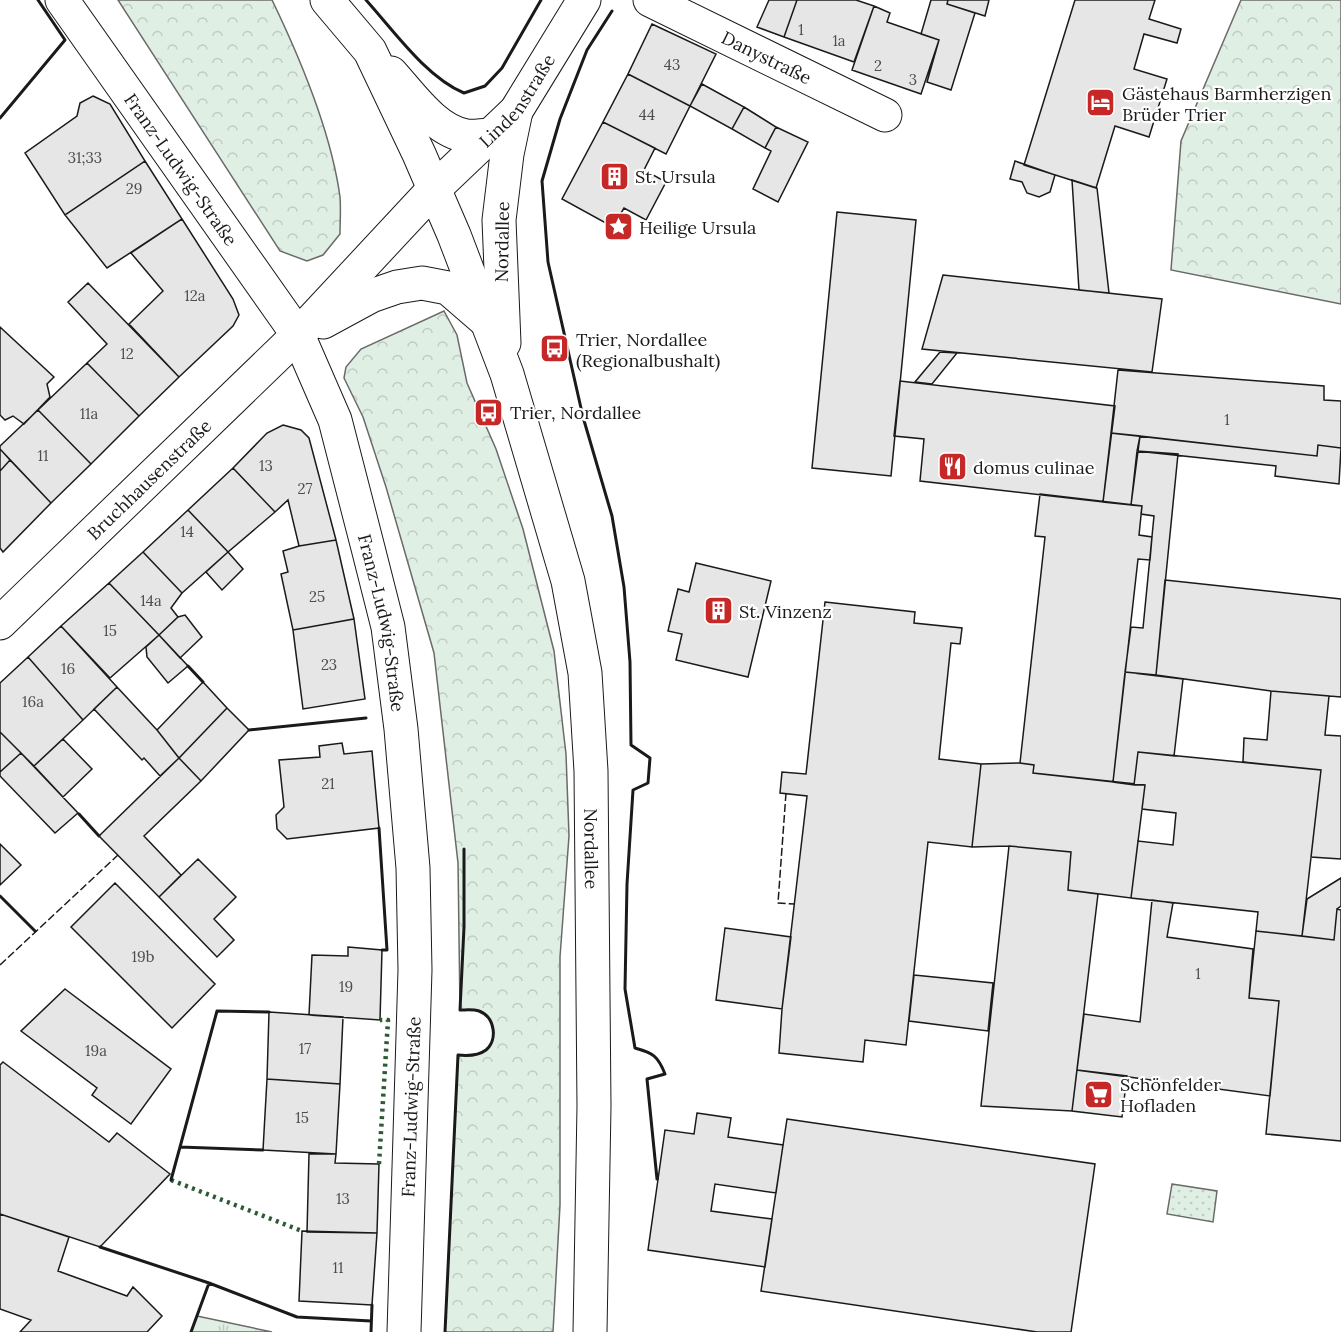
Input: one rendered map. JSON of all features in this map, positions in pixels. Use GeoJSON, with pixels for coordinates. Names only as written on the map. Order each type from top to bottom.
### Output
{"type":"FeatureCollection","features":[{"type":"Feature","properties":{"kind":"street","name":"Franz-Ludwig-Straße"},"geometry":{"type":"LineString","coordinates":[[62,0],[298,335],[335,420],[348,470],[388,627],[401,729],[412,868],[415,970],[404,1332]]}},
{"type":"Feature","properties":{"kind":"street"},"geometry":{"type":"LineString","coordinates":[[327,0],[432,119],[466,136],[491,135]]}},
{"type":"Feature","properties":{"kind":"street","name":"Lindenstraße"},"geometry":{"type":"LineString","coordinates":[[434,189],[516,111],[585,0]]}},
{"type":"Feature","properties":{"kind":"street","name":"Danystraße"},"geometry":{"type":"LineString","coordinates":[[650,0],[885,115]]}},
{"type":"Feature","properties":{"kind":"street","name":"Nordallee"},"geometry":{"type":"LineString","coordinates":[[370,51],[454,235],[507,374],[568,582],[585,672],[591,771],[594,1078],[590,1332]]}},
{"type":"Feature","properties":{"kind":"street","name":"Nordallee"},"geometry":{"type":"LineString","coordinates":[[507,374],[499,220],[507,154],[516,111]]}},
{"type":"Feature","properties":{"kind":"street","name":"Bruchhausenstraße"},"geometry":{"type":"LineString","coordinates":[[0,623],[298,335],[434,189]]}},
{"type":"Feature","properties":{"kind":"street","name":"Bruchhausenstraße"},"geometry":{"type":"LineString","coordinates":[[298,335],[371,296],[397,286],[422,283],[448,288],[485,320]]}},
{"type":"Feature","properties":{"kind":"green space"},"geometry":{"type":"Polygon","coordinates":[[[118,0],[272,0],[314,96],[336,172],[340,197],[340,234],[323,255],[307,261],[280,251],[118,0]]]}},
{"type":"Feature","properties":{"kind":"green space"},"geometry":{"type":"Polygon","coordinates":[[[1241,0],[1341,0],[1341,304],[1171,270],[1181,141],[1241,0]]]}},
{"type":"Feature","properties":{"kind":"green space"},"geometry":{"type":"Polygon","coordinates":[[[444,311],[457,335],[467,383],[496,449],[523,529],[554,651],[566,754],[569,836],[560,957],[560,1205],[553,1332],[445,1332],[458,1055],[476,1054],[486,1050],[492,1041],[493,1029],[489,1018],[484,1014],[477,1010],[460,1010],[458,863],[434,653],[386,487],[363,417],[344,378],[346,367],[361,349],[444,311]]]}},
{"type":"Feature","properties":{"kind":"green space"},"geometry":{"type":"Polygon","coordinates":[[[1172,1184],[1217,1191],[1213,1222],[1167,1214],[1172,1184]]]}},
{"type":"Feature","properties":{"kind":"green space"},"geometry":{"type":"Polygon","coordinates":[[[197,1316],[272,1332],[191,1332],[197,1316]]]}},
{"type":"Feature","properties":{"kind":"building"},"geometry":{"type":"Polygon","coordinates":[[[769,0],[797,0],[784,37],[757,27],[769,0]]]}},
{"type":"Feature","properties":{"kind":"building"},"geometry":{"type":"Polygon","coordinates":[[[797,0],[856,0],[874,6],[854,62],[784,37],[797,0]]]}},
{"type":"Feature","properties":{"kind":"building"},"geometry":{"type":"Polygon","coordinates":[[[931,0],[948,0],[947,4],[975,13],[951,90],[927,82],[939,40],[921,34],[931,0]]]}},
{"type":"Feature","properties":{"kind":"building"},"geometry":{"type":"Polygon","coordinates":[[[948,0],[989,0],[985,16],[947,4],[948,0]]]}},
{"type":"Feature","properties":{"kind":"building","name":"Gästehaus Barmherzigen Brüder Trier"},"geometry":{"type":"Polygon","coordinates":[[[1075,0],[1155,0],[1149,19],[1181,29],[1177,43],[1144,34],[1134,69],[1167,79],[1149,137],[1115,126],[1096,188],[1024,165],[1075,0]]]}},
{"type":"Feature","properties":{"kind":"building"},"geometry":{"type":"Polygon","coordinates":[[[874,6],[890,13],[887,22],[939,40],[921,94],[852,70],[874,6]]]}},
{"type":"Feature","properties":{"kind":"building"},"geometry":{"type":"Polygon","coordinates":[[[652,24],[716,54],[690,106],[628,74],[652,24]]]}},
{"type":"Feature","properties":{"kind":"building"},"geometry":{"type":"Polygon","coordinates":[[[628,74],[690,106],[666,154],[603,122],[628,74]]]}},
{"type":"Feature","properties":{"kind":"building"},"geometry":{"type":"Polygon","coordinates":[[[702,84],[744,107],[732,129],[690,106],[702,84]]]}},
{"type":"Feature","properties":{"kind":"building"},"geometry":{"type":"Polygon","coordinates":[[[93,96],[110,104],[145,161],[65,215],[25,153],[77,116],[80,103],[93,96]]]}},
{"type":"Feature","properties":{"kind":"building"},"geometry":{"type":"Polygon","coordinates":[[[744,107],[776,127],[765,148],[732,129],[744,107]]]}},
{"type":"Feature","properties":{"kind":"building","name":"St. Ursula"},"geometry":{"type":"Polygon","coordinates":[[[603,122],[655,148],[644,170],[666,182],[646,220],[624,208],[613,227],[562,199],[603,122]]]}},
{"type":"Feature","properties":{"kind":"building"},"geometry":{"type":"Polygon","coordinates":[[[776,127],[808,142],[778,202],[753,189],[771,151],[765,148],[776,127]]]}},
{"type":"Feature","properties":{"kind":"building"},"geometry":{"type":"Polygon","coordinates":[[[145,161],[182,219],[107,268],[65,215],[145,161]]]}},
{"type":"Feature","properties":{"kind":"building"},"geometry":{"type":"Polygon","coordinates":[[[1015,161],[1055,175],[1050,192],[1039,197],[1027,193],[1022,182],[1010,179],[1015,161]]]}},
{"type":"Feature","properties":{"kind":"building"},"geometry":{"type":"Polygon","coordinates":[[[1072,180],[1097,188],[1109,293],[1079,290],[1072,180]]]}},
{"type":"Feature","properties":{"kind":"building"},"geometry":{"type":"Polygon","coordinates":[[[837,212],[916,220],[891,476],[812,468],[837,212]]]}},
{"type":"Feature","properties":{"kind":"building"},"geometry":{"type":"Polygon","coordinates":[[[182,219],[233,299],[239,315],[233,326],[179,377],[129,324],[163,291],[131,253],[182,219]]]}},
{"type":"Feature","properties":{"kind":"building"},"geometry":{"type":"Polygon","coordinates":[[[943,275],[1162,299],[1152,372],[922,349],[943,275]]]}},
{"type":"Feature","properties":{"kind":"building"},"geometry":{"type":"Polygon","coordinates":[[[88,283],[179,377],[139,416],[87,363],[107,344],[68,302],[88,283]]]}},
{"type":"Feature","properties":{"kind":"building"},"geometry":{"type":"Polygon","coordinates":[[[0,327],[54,377],[47,384],[50,397],[24,424],[13,416],[5,420],[0,415],[0,327]]]}},
{"type":"Feature","properties":{"kind":"building"},"geometry":{"type":"Polygon","coordinates":[[[940,352],[957,353],[932,384],[915,382],[940,352]]]}},
{"type":"Feature","properties":{"kind":"building"},"geometry":{"type":"Polygon","coordinates":[[[87,363],[139,416],[91,464],[38,410],[87,363]]]}},
{"type":"Feature","properties":{"kind":"building"},"geometry":{"type":"Polygon","coordinates":[[[1118,370],[1324,386],[1324,400],[1341,401],[1341,448],[1318,445],[1317,456],[1111,433],[1118,370]]]}},
{"type":"Feature","properties":{"kind":"building"},"geometry":{"type":"Polygon","coordinates":[[[900,381],[1115,406],[1103,502],[920,481],[924,439],[894,436],[900,381]]]}},
{"type":"Feature","properties":{"kind":"building"},"geometry":{"type":"Polygon","coordinates":[[[38,410],[91,464],[51,503],[0,449],[0,446],[38,410]]]}},
{"type":"Feature","properties":{"kind":"building"},"geometry":{"type":"Polygon","coordinates":[[[283,425],[301,430],[309,438],[336,540],[299,546],[288,500],[275,512],[233,468],[267,433],[283,425]]]}},
{"type":"Feature","properties":{"kind":"building"},"geometry":{"type":"Polygon","coordinates":[[[1111,433],[1140,436],[1131,505],[1103,502],[1111,433]]]}},
{"type":"Feature","properties":{"kind":"building"},"geometry":{"type":"Polygon","coordinates":[[[1140,436],[1317,456],[1318,445],[1341,448],[1339,484],[1275,476],[1276,466],[1137,451],[1140,436]]]}},
{"type":"Feature","properties":{"kind":"building"},"geometry":{"type":"Polygon","coordinates":[[[0,449],[10,460],[0,471],[0,449]]]}},
{"type":"Feature","properties":{"kind":"building"},"geometry":{"type":"Polygon","coordinates":[[[1137,451],[1178,454],[1156,675],[1125,672],[1131,627],[1143,628],[1154,516],[1141,514],[1142,506],[1131,505],[1137,451]]]}},
{"type":"Feature","properties":{"kind":"building"},"geometry":{"type":"Polygon","coordinates":[[[10,460],[51,503],[3,552],[0,548],[0,471],[10,460]]]}},
{"type":"Feature","properties":{"kind":"building"},"geometry":{"type":"Polygon","coordinates":[[[233,468],[275,512],[228,552],[188,510],[233,468]]]}},
{"type":"Feature","properties":{"kind":"building"},"geometry":{"type":"Polygon","coordinates":[[[1040,494],[1142,506],[1139,535],[1152,537],[1150,560],[1138,559],[1113,782],[1033,773],[1034,765],[1020,763],[1045,537],[1035,536],[1040,494]]]}},
{"type":"Feature","properties":{"kind":"building"},"geometry":{"type":"Polygon","coordinates":[[[188,510],[228,552],[182,593],[143,552],[188,510]]]}},
{"type":"Feature","properties":{"kind":"building"},"geometry":{"type":"Polygon","coordinates":[[[336,540],[354,619],[293,630],[281,574],[288,572],[283,551],[336,540]]]}},
{"type":"Feature","properties":{"kind":"building"},"geometry":{"type":"Polygon","coordinates":[[[143,552],[182,593],[171,608],[178,617],[159,635],[109,583],[143,552]]]}},
{"type":"Feature","properties":{"kind":"building"},"geometry":{"type":"Polygon","coordinates":[[[228,552],[243,569],[222,590],[206,572],[228,552]]]}},
{"type":"Feature","properties":{"kind":"building","name":"St. Vinzenz"},"geometry":{"type":"Polygon","coordinates":[[[696,563],[771,581],[748,677],[676,660],[682,634],[668,631],[678,589],[689,592],[696,563]]]}},
{"type":"Feature","properties":{"kind":"building"},"geometry":{"type":"Polygon","coordinates":[[[1165,580],[1341,599],[1341,697],[1271,691],[1156,675],[1165,580]]]}},
{"type":"Feature","properties":{"kind":"building"},"geometry":{"type":"Polygon","coordinates":[[[109,583],[159,635],[110,678],[61,626],[109,583]]]}},
{"type":"Feature","properties":{"kind":"building"},"geometry":{"type":"Polygon","coordinates":[[[825,602],[915,612],[914,623],[962,628],[960,644],[951,643],[939,759],[981,764],[972,847],[928,842],[906,1045],[865,1040],[863,1062],[779,1053],[807,796],[780,793],[782,772],[806,774],[825,602]]]}},
{"type":"Feature","properties":{"kind":"building"},"geometry":{"type":"Polygon","coordinates":[[[185,615],[202,637],[180,658],[159,635],[178,617],[185,615]]]}},
{"type":"Feature","properties":{"kind":"building"},"geometry":{"type":"Polygon","coordinates":[[[354,619],[365,699],[303,709],[293,630],[354,619]]]}},
{"type":"Feature","properties":{"kind":"building"},"geometry":{"type":"Polygon","coordinates":[[[61,626],[117,687],[83,720],[28,657],[61,626]]]}},
{"type":"Feature","properties":{"kind":"building"},"geometry":{"type":"Polygon","coordinates":[[[159,635],[188,666],[168,683],[147,657],[146,647],[159,635]]]}},
{"type":"Feature","properties":{"kind":"building"},"geometry":{"type":"Polygon","coordinates":[[[28,657],[83,720],[34,766],[0,732],[0,683],[28,657]]]}},
{"type":"Feature","properties":{"kind":"building"},"geometry":{"type":"Polygon","coordinates":[[[1125,672],[1183,679],[1174,756],[1138,752],[1134,785],[1113,782],[1125,672]]]}},
{"type":"Feature","properties":{"kind":"building"},"geometry":{"type":"Polygon","coordinates":[[[203,682],[227,708],[179,758],[157,730],[203,682]]]}},
{"type":"Feature","properties":{"kind":"building"},"geometry":{"type":"Polygon","coordinates":[[[117,687],[157,730],[179,758],[160,776],[94,709],[117,687]]]}},
{"type":"Feature","properties":{"kind":"building"},"geometry":{"type":"Polygon","coordinates":[[[1271,691],[1329,696],[1325,735],[1341,736],[1341,859],[1311,857],[1321,770],[1243,762],[1244,738],[1267,740],[1271,691]]]}},
{"type":"Feature","properties":{"kind":"building"},"geometry":{"type":"Polygon","coordinates":[[[227,708],[249,730],[201,781],[179,758],[227,708]]]}},
{"type":"Feature","properties":{"kind":"building"},"geometry":{"type":"Polygon","coordinates":[[[0,732],[21,753],[0,772],[0,732]]]}},
{"type":"Feature","properties":{"kind":"building"},"geometry":{"type":"Polygon","coordinates":[[[63,739],[92,769],[63,797],[34,766],[63,739]]]}},
{"type":"Feature","properties":{"kind":"building"},"geometry":{"type":"Polygon","coordinates":[[[342,743],[344,754],[372,751],[379,828],[287,839],[277,829],[276,815],[284,807],[279,760],[320,757],[319,746],[342,743]]]}},
{"type":"Feature","properties":{"kind":"building"},"geometry":{"type":"Polygon","coordinates":[[[1138,752],[1321,770],[1302,936],[1256,931],[1258,912],[1131,898],[1138,841],[1173,845],[1176,813],[1142,809],[1145,785],[1134,785],[1138,752]]]}},
{"type":"Feature","properties":{"kind":"building"},"geometry":{"type":"Polygon","coordinates":[[[21,753],[78,813],[55,833],[0,776],[0,772],[21,753]]]}},
{"type":"Feature","properties":{"kind":"building"},"geometry":{"type":"Polygon","coordinates":[[[179,758],[201,781],[144,836],[181,875],[159,897],[99,836],[179,758]]]}},
{"type":"Feature","properties":{"kind":"building"},"geometry":{"type":"Polygon","coordinates":[[[981,764],[1034,765],[1033,773],[1145,785],[1131,898],[1068,890],[1071,852],[1009,846],[972,847],[981,764]]]}},
{"type":"Feature","properties":{"kind":"building"},"geometry":{"type":"Polygon","coordinates":[[[0,844],[21,865],[0,885],[0,844]]]}},
{"type":"Feature","properties":{"kind":"building"},"geometry":{"type":"Polygon","coordinates":[[[1009,846],[1071,852],[1068,890],[1098,894],[1072,1111],[981,1106],[1009,846]]]}},
{"type":"Feature","properties":{"kind":"building"},"geometry":{"type":"Polygon","coordinates":[[[198,859],[236,897],[214,919],[234,940],[217,957],[159,897],[198,859]]]}},
{"type":"Feature","properties":{"kind":"building"},"geometry":{"type":"Polygon","coordinates":[[[1341,878],[1341,906],[1337,909],[1334,940],[1302,936],[1307,899],[1341,878]]]}},
{"type":"Feature","properties":{"kind":"building"},"geometry":{"type":"Polygon","coordinates":[[[115,883],[215,984],[172,1028],[71,927],[115,883]]]}},
{"type":"Feature","properties":{"kind":"building"},"geometry":{"type":"Polygon","coordinates":[[[1152,900],[1173,903],[1167,937],[1253,949],[1249,998],[1279,1001],[1270,1096],[1077,1070],[1084,1014],[1140,1022],[1152,900]]]}},
{"type":"Feature","properties":{"kind":"building"},"geometry":{"type":"Polygon","coordinates":[[[1337,909],[1341,910],[1341,1141],[1266,1134],[1279,1001],[1249,998],[1256,931],[1334,940],[1337,909]]]}},
{"type":"Feature","properties":{"kind":"building"},"geometry":{"type":"Polygon","coordinates":[[[725,928],[791,937],[782,1009],[716,1000],[725,928]]]}},
{"type":"Feature","properties":{"kind":"building"},"geometry":{"type":"Polygon","coordinates":[[[348,947],[382,950],[380,1020],[309,1015],[312,955],[348,956],[348,947]]]}},
{"type":"Feature","properties":{"kind":"building"},"geometry":{"type":"Polygon","coordinates":[[[914,975],[993,983],[988,1031],[909,1021],[914,975]]]}},
{"type":"Feature","properties":{"kind":"building"},"geometry":{"type":"Polygon","coordinates":[[[65,989],[171,1069],[131,1124],[92,1095],[97,1088],[21,1031],[65,989]]]}},
{"type":"Feature","properties":{"kind":"building"},"geometry":{"type":"Polygon","coordinates":[[[269,1012],[343,1017],[340,1084],[267,1079],[269,1012]]]}},
{"type":"Feature","properties":{"kind":"building"},"geometry":{"type":"Polygon","coordinates":[[[3,1062],[109,1142],[117,1133],[170,1174],[100,1247],[0,1214],[0,1065],[3,1062]]]}},
{"type":"Feature","properties":{"kind":"building","name":"Schönfelder Hofladen"},"geometry":{"type":"Polygon","coordinates":[[[1077,1070],[1127,1076],[1122,1117],[1072,1111],[1077,1070]]]}},
{"type":"Feature","properties":{"kind":"building"},"geometry":{"type":"Polygon","coordinates":[[[267,1079],[340,1084],[336,1154],[263,1150],[267,1079]]]}},
{"type":"Feature","properties":{"kind":"building"},"geometry":{"type":"Polygon","coordinates":[[[697,1113],[731,1118],[728,1137],[783,1145],[776,1193],[715,1184],[711,1211],[772,1219],[765,1267],[648,1250],[665,1130],[694,1134],[697,1113]]]}},
{"type":"Feature","properties":{"kind":"building"},"geometry":{"type":"Polygon","coordinates":[[[787,1119],[1095,1164],[1071,1332],[1037,1332],[761,1291],[787,1119]]]}},
{"type":"Feature","properties":{"kind":"building"},"geometry":{"type":"Polygon","coordinates":[[[309,1154],[336,1154],[335,1163],[379,1164],[377,1233],[307,1232],[309,1154]]]}},
{"type":"Feature","properties":{"kind":"building"},"geometry":{"type":"Polygon","coordinates":[[[0,1214],[69,1237],[58,1271],[127,1296],[133,1287],[162,1316],[147,1332],[20,1332],[31,1320],[0,1309],[0,1214]]]}},
{"type":"Feature","properties":{"kind":"building"},"geometry":{"type":"Polygon","coordinates":[[[302,1231],[377,1233],[372,1305],[299,1301],[302,1231]]]}},
{"type":"Feature","properties":{"kind":"hedge"},"geometry":{"type":"LineString","coordinates":[[379,1164],[388,1020],[380,1020]]}},
{"type":"Feature","properties":{"kind":"hedge"},"geometry":{"type":"LineString","coordinates":[[171,1180],[302,1231]]}},
{"type":"Feature","properties":{"kind":"fence"},"geometry":{"type":"LineString","coordinates":[[786,793],[778,903],[795,904]]}},
{"type":"Feature","properties":{"kind":"fence"},"geometry":{"type":"LineString","coordinates":[[0,965],[118,855]]}},
{"type":"Feature","properties":{"kind":"wall"},"geometry":{"type":"LineString","coordinates":[[0,118],[65,40],[38,0]]}},
{"type":"Feature","properties":{"kind":"wall"},"geometry":{"type":"LineString","coordinates":[[366,0],[424,65],[450,86],[464,93],[485,86],[502,68],[541,0]]}},
{"type":"Feature","properties":{"kind":"wall"},"geometry":{"type":"LineString","coordinates":[[612,11],[587,50],[560,119],[542,181],[548,262],[583,417],[612,516],[624,587],[630,662],[631,745],[650,758],[648,783],[633,790],[627,884],[625,989],[635,1048],[654,1056],[665,1074],[647,1079],[657,1179]]}},
{"type":"Feature","properties":{"kind":"wall"},"geometry":{"type":"LineString","coordinates":[[188,666],[203,682]]}},
{"type":"Feature","properties":{"kind":"wall"},"geometry":{"type":"LineString","coordinates":[[249,730],[366,718]]}},
{"type":"Feature","properties":{"kind":"wall"},"geometry":{"type":"LineString","coordinates":[[79,814],[99,836]]}},
{"type":"Feature","properties":{"kind":"wall"},"geometry":{"type":"LineString","coordinates":[[379,828],[387,950],[382,950]]}},
{"type":"Feature","properties":{"kind":"wall"},"geometry":{"type":"LineString","coordinates":[[460,1010],[464,927],[464,849]]}},
{"type":"Feature","properties":{"kind":"wall"},"geometry":{"type":"LineString","coordinates":[[0,896],[35,931]]}},
{"type":"Feature","properties":{"kind":"wall"},"geometry":{"type":"LineString","coordinates":[[445,1332],[458,1055],[483,1052],[490,1046],[493,1035],[489,1018],[484,1014],[477,1010],[460,1010]]}},
{"type":"Feature","properties":{"kind":"wall"},"geometry":{"type":"LineString","coordinates":[[180,1147],[217,1011],[269,1012]]}},
{"type":"Feature","properties":{"kind":"wall"},"geometry":{"type":"LineString","coordinates":[[171,1180],[180,1147],[263,1150]]}},
{"type":"Feature","properties":{"kind":"wall"},"geometry":{"type":"LineString","coordinates":[[100,1247],[209,1283],[297,1317],[371,1321]]}},
{"type":"Feature","properties":{"kind":"wall"},"geometry":{"type":"LineString","coordinates":[[191,1332],[209,1283]]}},
{"type":"Feature","properties":{"kind":"wall"},"geometry":{"type":"LineString","coordinates":[[371,1332],[372,1305]]}},
{"type":"Feature","properties":{"kind":"place","name":"Gästehaus Barmherzigen Brüder Trier"},"geometry":{"type":"Point","coordinates":[1101,103]}},
{"type":"Feature","properties":{"kind":"place","name":"St. Ursula"},"geometry":{"type":"Point","coordinates":[614,176]}},
{"type":"Feature","properties":{"kind":"place","name":"Heilige Ursula"},"geometry":{"type":"Point","coordinates":[618,227]}},
{"type":"Feature","properties":{"kind":"place","name":"Trier, Nordallee (Regionalbushalt)"},"geometry":{"type":"Point","coordinates":[555,349]}},
{"type":"Feature","properties":{"kind":"place","name":"Trier, Nordallee"},"geometry":{"type":"Point","coordinates":[489,412]}},
{"type":"Feature","properties":{"kind":"place","name":"domus culinae"},"geometry":{"type":"Point","coordinates":[952,467]}},
{"type":"Feature","properties":{"kind":"place","name":"St. Vinzenz"},"geometry":{"type":"Point","coordinates":[718,611]}},
{"type":"Feature","properties":{"kind":"place","name":"Schönfelder Hofladen"},"geometry":{"type":"Point","coordinates":[1099,1094]}}]}
